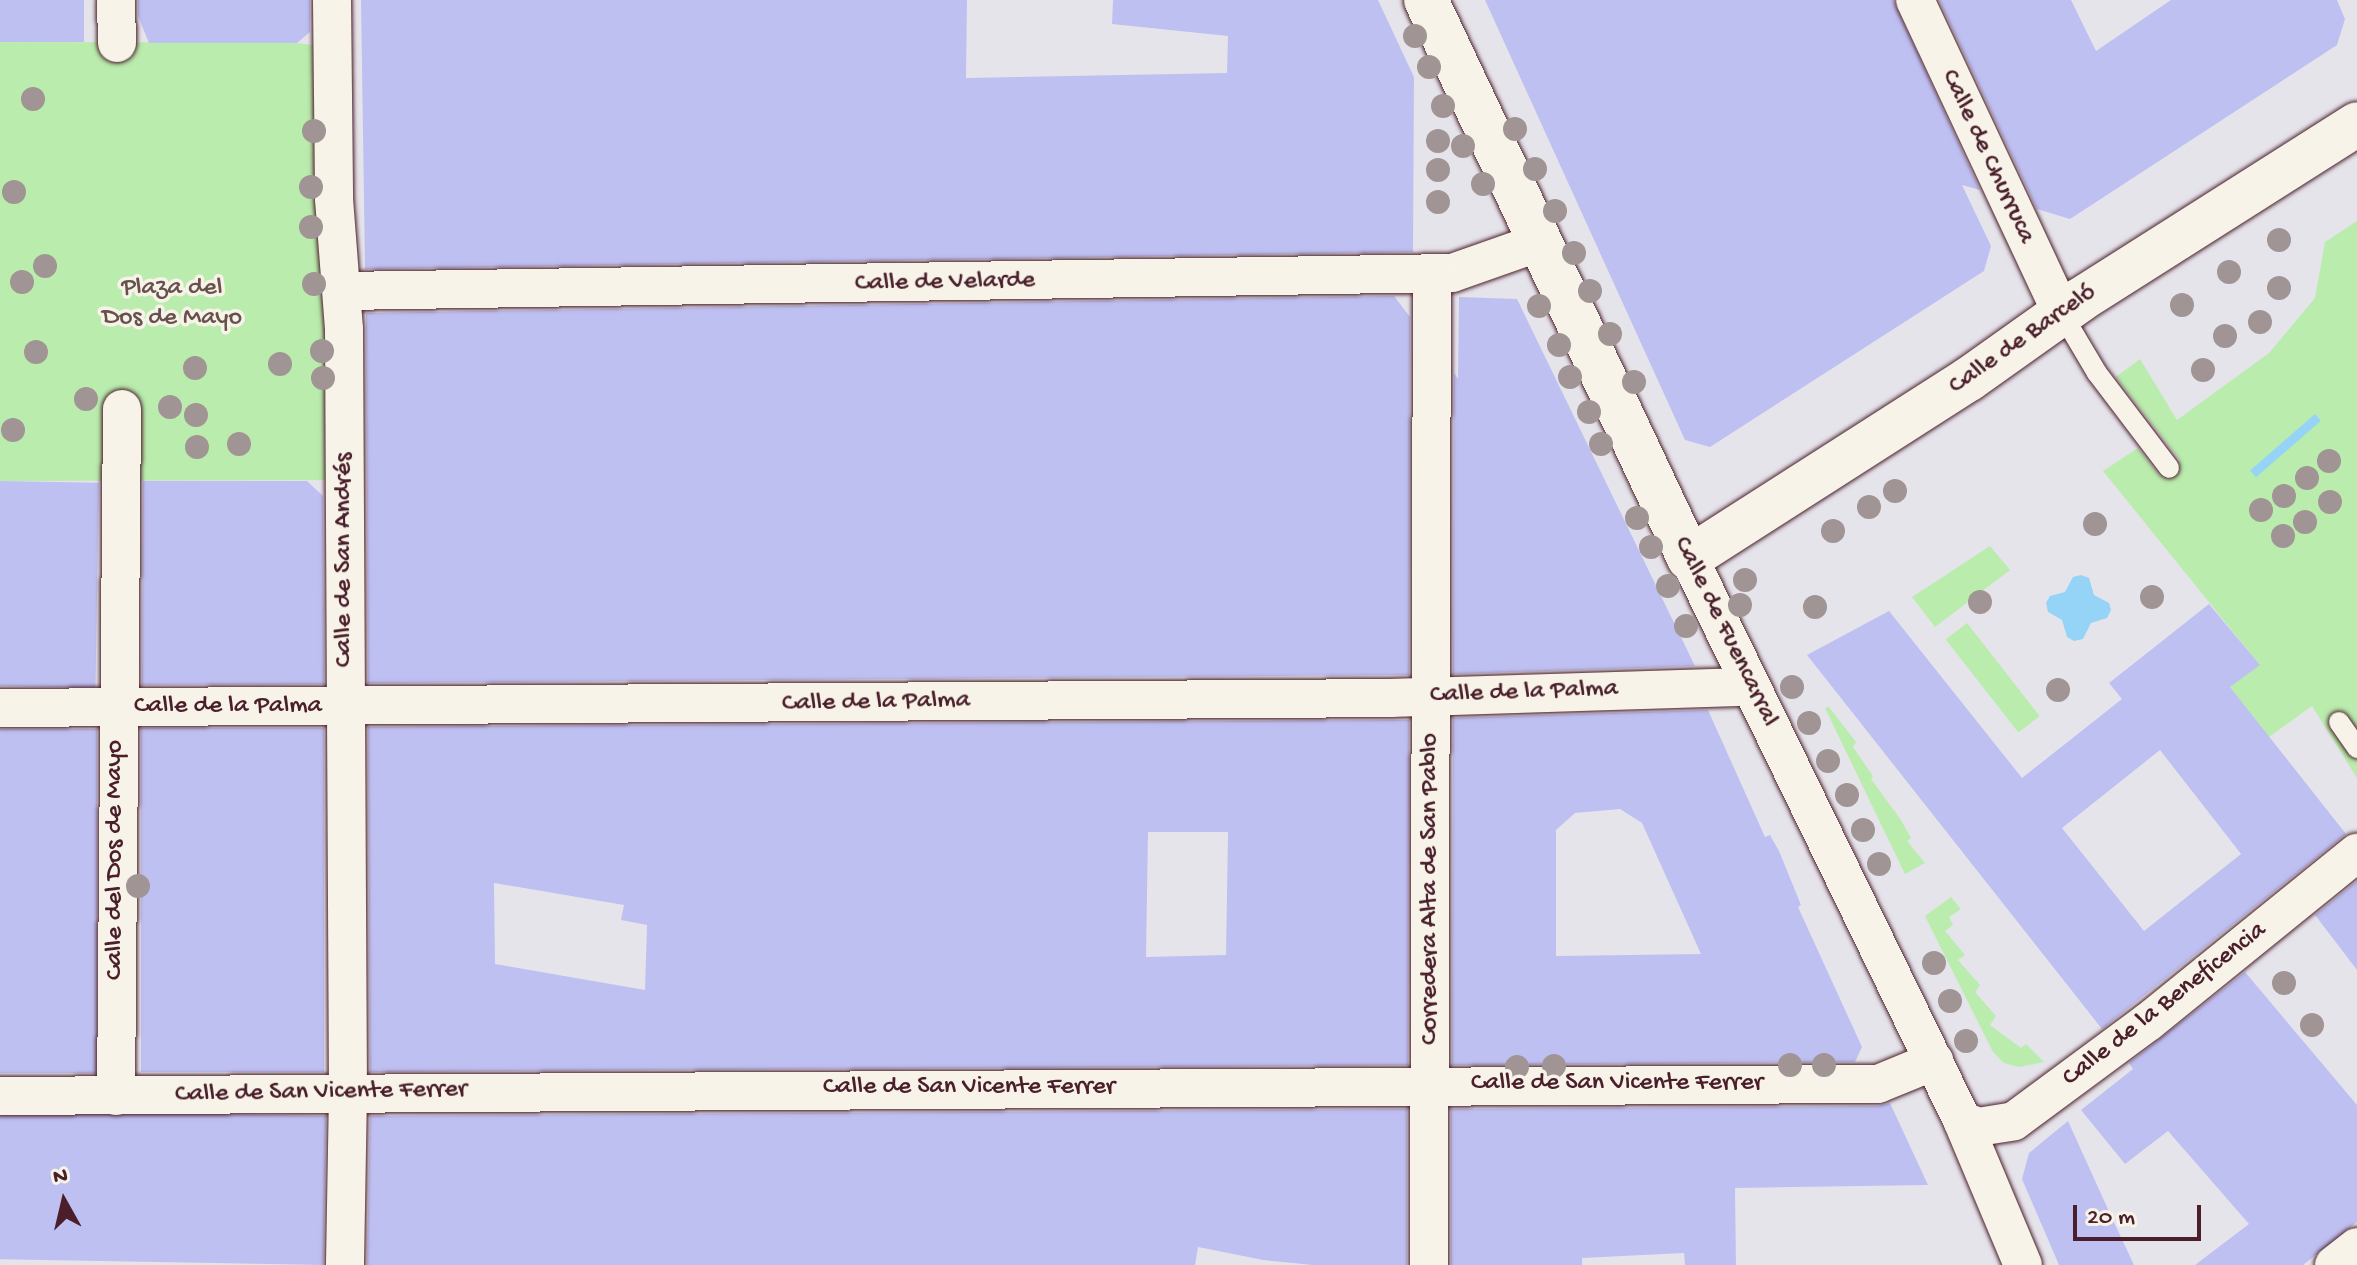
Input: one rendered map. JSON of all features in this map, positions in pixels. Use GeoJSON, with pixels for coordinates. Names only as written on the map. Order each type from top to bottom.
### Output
{"type":"FeatureCollection","features":[{"type":"Feature","properties":{"kind":"street"},"geometry":{"type":"LineString","coordinates":[[116,0],[117,43]]}},
{"type":"Feature","properties":{"kind":"street","name":"Calle de San Andrés"},"geometry":{"type":"LineString","coordinates":[[332,0],[334,199],[344,291],[348,1092],[345,1265]]}},
{"type":"Feature","properties":{"kind":"street","name":"Calle de Fuencarral"},"geometry":{"type":"LineString","coordinates":[[1426,0],[1689,558],[1962,1120],[2023,1265]]}},
{"type":"Feature","properties":{"kind":"street","name":"Calle de Churruca"},"geometry":{"type":"LineString","coordinates":[[1915,0],[2062,314]]}},
{"type":"Feature","properties":{"kind":"street","name":"Calle de Barceló"},"geometry":{"type":"LineString","coordinates":[[1689,558],[1969,379],[2062,314],[2357,124]]}},
{"type":"Feature","properties":{"kind":"street","name":"Calle de Velarde"},"geometry":{"type":"LineString","coordinates":[[344,291],[825,297],[1432,274],[1452,273],[1540,242]]}},
{"type":"Feature","properties":{"kind":"street","name":"Corredera Alta de San Pablo"},"geometry":{"type":"LineString","coordinates":[[1429,1265],[1432,274]]}},
{"type":"Feature","properties":{"kind":"street","name":"Calle del Dos de Mayo"},"geometry":{"type":"LineString","coordinates":[[116,1096],[116,707],[122,695],[122,409]]}},
{"type":"Feature","properties":{"kind":"street","name":"Calle de la Palma"},"geometry":{"type":"LineString","coordinates":[[0,708],[1392,698],[1432,694],[1751,687]]}},
{"type":"Feature","properties":{"kind":"street","name":"Calle de la Beneficencia"},"geometry":{"type":"LineString","coordinates":[[1962,1120],[1978,1127],[2014,1121],[2148,1022],[2357,853]]}},
{"type":"Feature","properties":{"kind":"street","name":"Calle de San Vicente Ferrer"},"geometry":{"type":"LineString","coordinates":[[0,1096],[1431,1084],[1878,1084],[1934,1061]]}},
{"type":"Feature","properties":{"kind":"street"},"geometry":{"type":"LineString","coordinates":[[2334,1265],[2357,1247]]}},
{"type":"Feature","properties":{"kind":"lane"},"geometry":{"type":"LineString","coordinates":[[2062,314],[2097,373],[2169,468]]}},
{"type":"Feature","properties":{"kind":"lane"},"geometry":{"type":"LineString","coordinates":[[2339,722],[2357,748]]}},
{"type":"Feature","properties":{"kind":"green space","name":"Plaza del Dos de Mayo"},"geometry":{"type":"Polygon","coordinates":[[[0,42],[295,43],[332,47],[345,480],[0,481],[0,42]]]}},
{"type":"Feature","properties":{"kind":"green space"},"geometry":{"type":"Polygon","coordinates":[[[2357,221],[2357,778],[2312,706],[2269,737],[2230,687],[2259,664],[2103,471],[2138,448],[2159,475],[2180,460],[2116,377],[2140,359],[2177,420],[2269,353],[2315,298],[2325,242],[2357,221]]]}},
{"type":"Feature","properties":{"kind":"green space"},"geometry":{"type":"Polygon","coordinates":[[[1990,546],[2010,570],[1935,627],[1912,597],[1990,546]]]}},
{"type":"Feature","properties":{"kind":"green space"},"geometry":{"type":"Polygon","coordinates":[[[1967,623],[2040,716],[2018,733],[1946,640],[1967,623]]]}},
{"type":"Feature","properties":{"kind":"green space"},"geometry":{"type":"Polygon","coordinates":[[[1829,707],[1856,742],[1853,747],[1873,776],[1871,779],[1901,820],[1911,838],[1907,841],[1925,863],[1905,874],[1825,708],[1829,707]]]}},
{"type":"Feature","properties":{"kind":"green space"},"geometry":{"type":"Polygon","coordinates":[[[1951,897],[1961,909],[1949,917],[1953,925],[1945,931],[1965,955],[1958,960],[1980,985],[1975,992],[1996,1016],[1990,1025],[2021,1048],[2026,1044],[2044,1062],[2019,1067],[2004,1063],[1993,1052],[1925,916],[1951,897]]]}},
{"type":"Feature","properties":{"kind":"water"},"geometry":{"type":"Polygon","coordinates":[[[2315,414],[2321,421],[2256,477],[2250,470],[2315,414]]]}},
{"type":"Feature","properties":{"kind":"water"},"geometry":{"type":"Polygon","coordinates":[[[2081,575],[2089,578],[2094,595],[2109,603],[2111,610],[2107,618],[2091,623],[2083,639],[2074,641],[2067,637],[2062,620],[2048,612],[2046,603],[2050,596],[2065,592],[2073,577],[2081,575]]]}},
{"type":"Feature","properties":{"kind":"building"},"geometry":{"type":"Polygon","coordinates":[[[0,0],[84,0],[84,42],[0,42],[0,0]]]}},
{"type":"Feature","properties":{"kind":"building"},"geometry":{"type":"Polygon","coordinates":[[[138,0],[310,0],[310,32],[297,43],[149,43],[138,16],[138,0]]]}},
{"type":"Feature","properties":{"kind":"building"},"geometry":{"type":"Polygon","coordinates":[[[361,0],[967,0],[966,78],[1227,73],[1228,36],[1112,24],[1113,0],[1378,0],[1414,77],[1413,252],[365,269],[361,0]]]}},
{"type":"Feature","properties":{"kind":"building"},"geometry":{"type":"Polygon","coordinates":[[[1485,0],[1893,0],[1980,190],[1962,185],[1991,246],[1984,271],[1710,447],[1685,440],[1485,0]]]}},
{"type":"Feature","properties":{"kind":"building"},"geometry":{"type":"Polygon","coordinates":[[[1939,0],[2071,0],[2096,51],[2171,0],[2337,0],[2345,19],[2337,45],[2070,219],[2037,209],[1939,0]]]}},
{"type":"Feature","properties":{"kind":"building"},"geometry":{"type":"Polygon","coordinates":[[[1394,296],[1410,317],[1409,675],[368,683],[366,313],[1394,296]]]}},
{"type":"Feature","properties":{"kind":"building"},"geometry":{"type":"Polygon","coordinates":[[[1459,297],[1517,299],[1695,666],[1453,674],[1454,373],[1458,379],[1459,297]]]}},
{"type":"Feature","properties":{"kind":"building"},"geometry":{"type":"Polygon","coordinates":[[[0,481],[99,483],[95,688],[0,686],[0,481]]]}},
{"type":"Feature","properties":{"kind":"building"},"geometry":{"type":"Polygon","coordinates":[[[143,481],[307,481],[323,496],[324,684],[142,685],[143,481]]]}},
{"type":"Feature","properties":{"kind":"building"},"geometry":{"type":"Polygon","coordinates":[[[2209,604],[2260,665],[2230,687],[2346,834],[2102,1029],[1807,655],[1889,611],[2022,778],[2122,699],[2109,683],[2209,604]],[[2160,750],[2062,828],[2144,931],[2241,854],[2160,750]]]}},
{"type":"Feature","properties":{"kind":"building"},"geometry":{"type":"Polygon","coordinates":[[[1708,710],[1765,837],[1770,835],[1779,851],[1801,905],[1798,907],[1862,1047],[1855,1062],[1452,1065],[1453,718],[1708,710]],[[1620,809],[1575,813],[1556,830],[1556,956],[1701,954],[1642,823],[1620,809]]]}},
{"type":"Feature","properties":{"kind":"building"},"geometry":{"type":"Polygon","coordinates":[[[1409,720],[1408,1065],[370,1072],[368,727],[1409,720]],[[1148,832],[1146,957],[1226,955],[1228,832],[1148,832]],[[494,883],[495,964],[645,990],[647,925],[621,920],[624,905],[494,883]]]}},
{"type":"Feature","properties":{"kind":"building"},"geometry":{"type":"Polygon","coordinates":[[[141,728],[324,728],[324,1072],[141,1072],[141,728]]]}},
{"type":"Feature","properties":{"kind":"building"},"geometry":{"type":"Polygon","coordinates":[[[0,729],[97,729],[97,1073],[0,1073],[0,729]]]}},
{"type":"Feature","properties":{"kind":"building"},"geometry":{"type":"Polygon","coordinates":[[[2357,881],[2357,970],[2315,915],[2357,881]]]}},
{"type":"Feature","properties":{"kind":"building"},"geometry":{"type":"Polygon","coordinates":[[[2245,972],[2357,1105],[2357,1222],[2303,1265],[2195,1265],[2249,1224],[2168,1131],[2125,1164],[2081,1110],[2133,1069],[2129,1063],[2245,972]]]}},
{"type":"Feature","properties":{"kind":"building"},"geometry":{"type":"Polygon","coordinates":[[[1890,1103],[1928,1185],[1735,1188],[1736,1265],[1685,1265],[1684,1253],[1582,1258],[1582,1265],[1451,1265],[1451,1109],[1878,1106],[1890,1103]]]}},
{"type":"Feature","properties":{"kind":"building"},"geometry":{"type":"Polygon","coordinates":[[[1407,1109],[1407,1265],[1313,1265],[1263,1260],[1198,1247],[1195,1265],[367,1265],[370,1116],[1407,1109]]]}},
{"type":"Feature","properties":{"kind":"building"},"geometry":{"type":"Polygon","coordinates":[[[0,1110],[326,1116],[323,1265],[0,1259],[0,1110]]]}},
{"type":"Feature","properties":{"kind":"building"},"geometry":{"type":"Polygon","coordinates":[[[2068,1121],[2134,1265],[2059,1265],[2022,1179],[2029,1153],[2068,1121]]]}}]}
